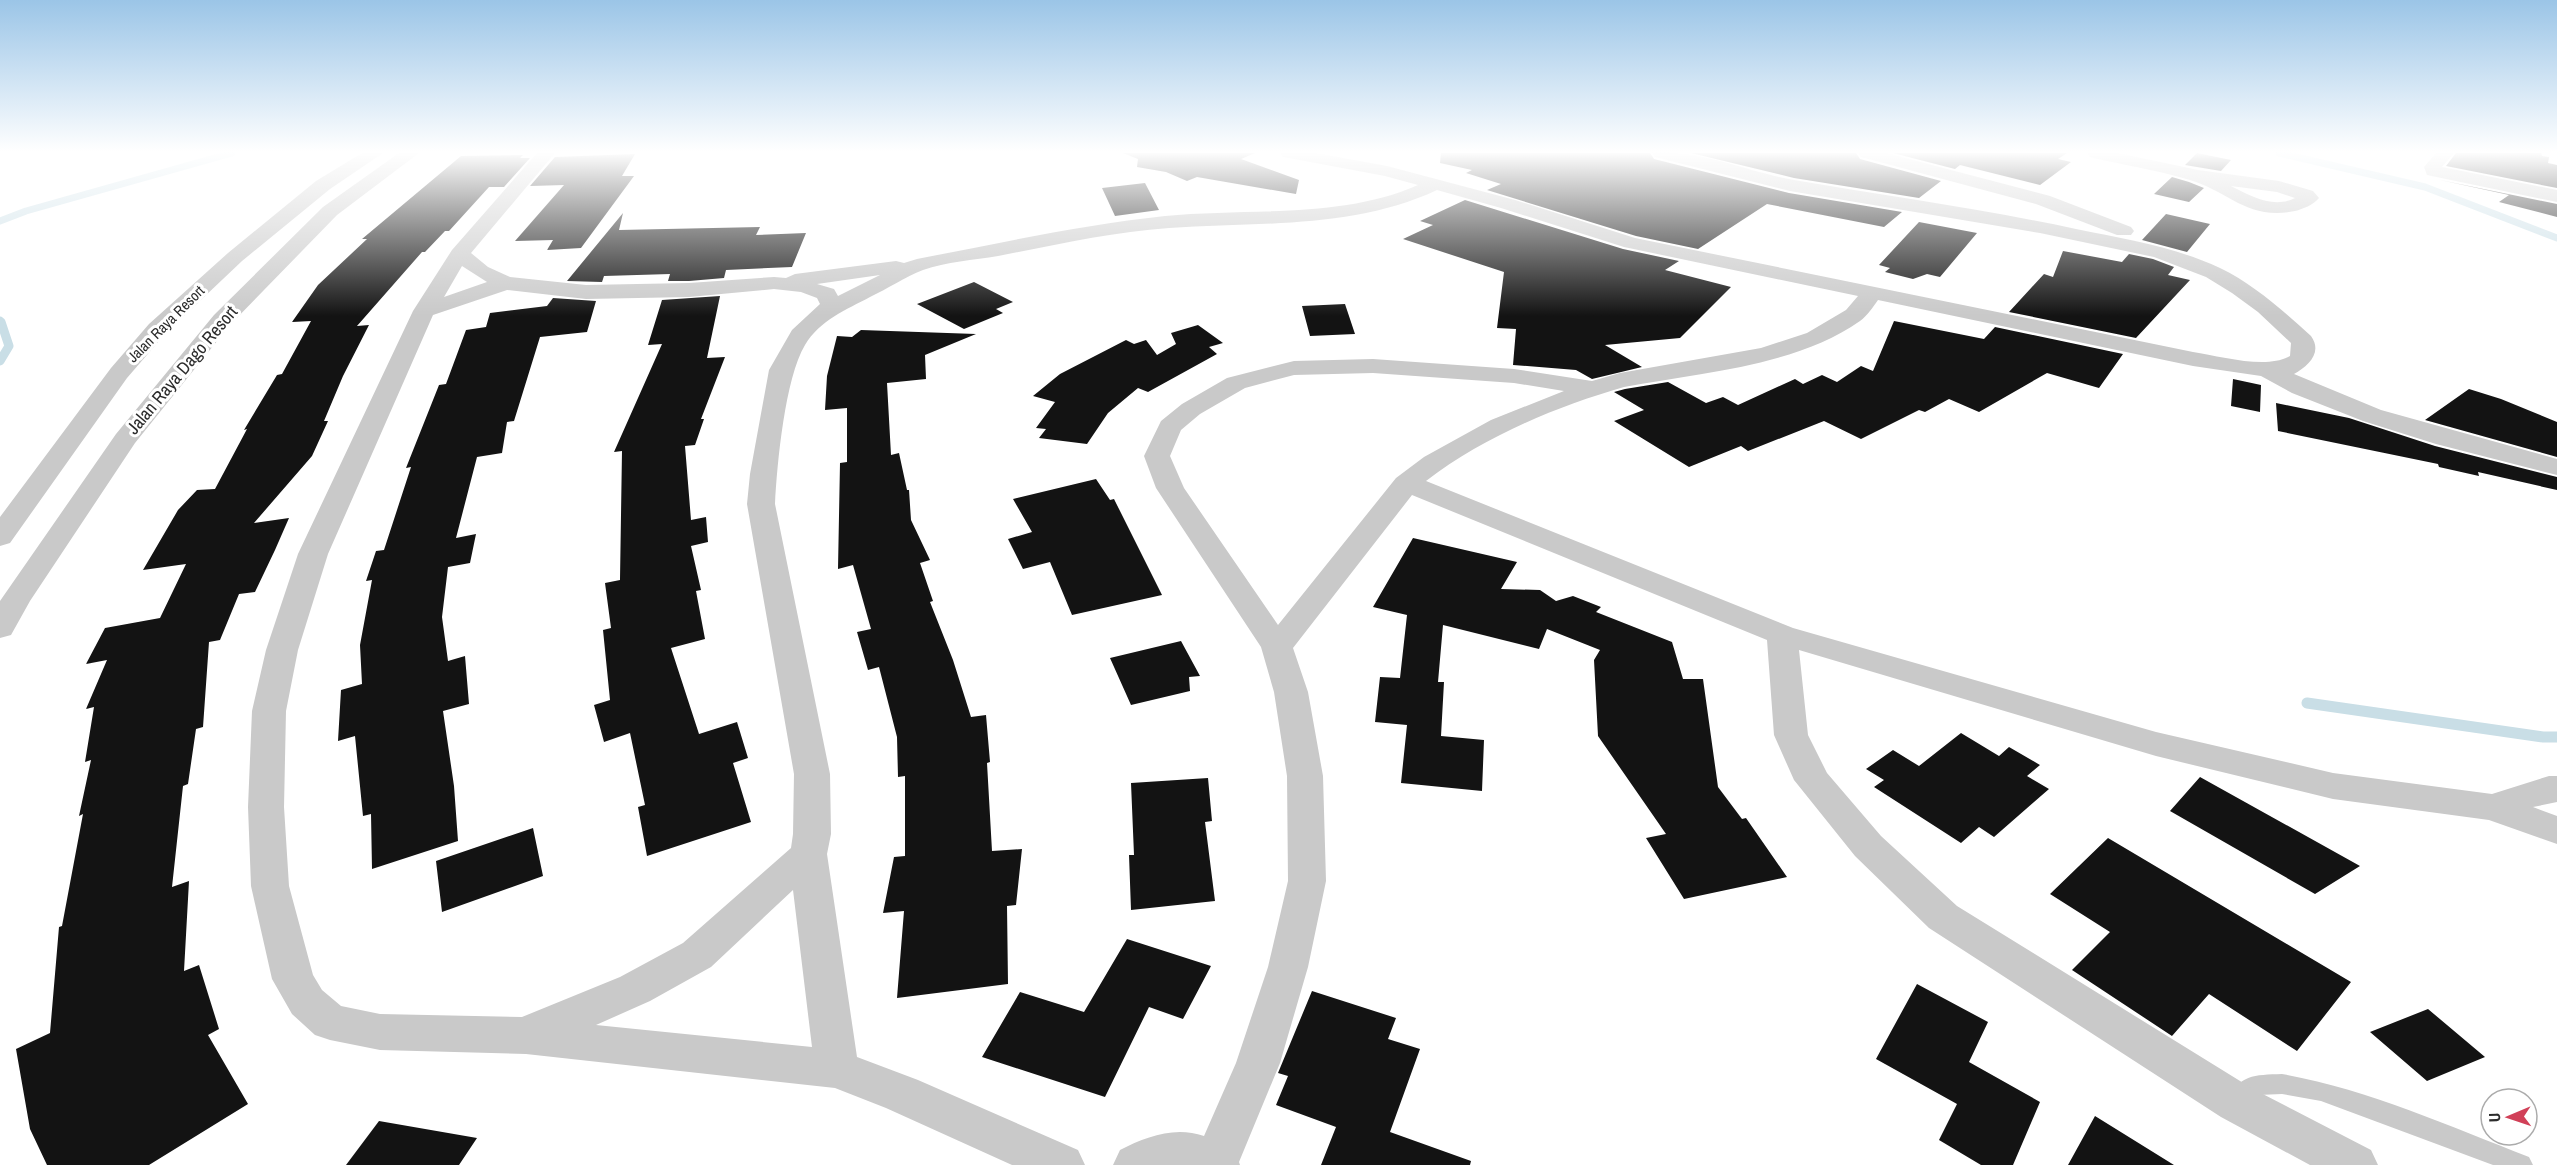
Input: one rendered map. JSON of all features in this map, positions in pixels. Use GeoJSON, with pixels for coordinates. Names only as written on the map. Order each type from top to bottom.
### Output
{"type":"FeatureCollection","features":[{"type":"Feature","properties":{"kind":"street","name":"Jalan Raya Resort"},"geometry":{"type":"LineString","coordinates":[[0,537],[119,373],[157,329],[235,257],[296,207]]}},
{"type":"Feature","properties":{"kind":"street","name":"Jalan Raya Dago Resort"},"geometry":{"type":"LineString","coordinates":[[0,628],[15,601],[125,439],[222,320],[335,207]]}},
{"type":"Feature","properties":{"kind":"street"},"geometry":{"type":"LineString","coordinates":[[499,207],[459,254],[424,311],[313,554],[282,650],[269,711],[266,807],[270,886],[293,979],[307,1002],[330,1022],[380,1032],[524,1036],[837,1069],[902,1094],[1062,1165]]}},
{"type":"Feature","properties":{"kind":"street"},"geometry":{"type":"LineString","coordinates":[[459,254],[481,271],[505,283],[586,292],[689,290],[774,283],[917,265],[1107,229],[1168,222],[1240,220],[1353,207]]}},
{"type":"Feature","properties":{"kind":"street"},"geometry":{"type":"LineString","coordinates":[[1519,207],[1630,243],[1947,306],[2193,359],[2267,370],[2286,369],[2302,359],[2302,341],[2266,307],[2240,288],[2203,268],[2160,252],[2040,227],[1923,207]]}},
{"type":"Feature","properties":{"kind":"street"},"geometry":{"type":"LineString","coordinates":[[2062,207],[2139,238],[2160,252]]}},
{"type":"Feature","properties":{"kind":"street"},"geometry":{"type":"LineString","coordinates":[[2269,207],[2290,207]]}},
{"type":"Feature","properties":{"kind":"street"},"geometry":{"type":"LineString","coordinates":[[837,1069],[808,854],[812,834],[812,774],[761,504],[765,463],[781,370],[786,356],[807,325],[830,309],[917,265]]}},
{"type":"Feature","properties":{"kind":"street"},"geometry":{"type":"LineString","coordinates":[[424,311],[505,283]]}},
{"type":"Feature","properties":{"kind":"street"},"geometry":{"type":"LineString","coordinates":[[774,283],[818,290],[826,294],[831,304],[830,309]]}},
{"type":"Feature","properties":{"kind":"street"},"geometry":{"type":"LineString","coordinates":[[1277,647],[1406,483],[1433,463],[1500,425],[1593,388],[1630,378],[1765,354],[1815,338],[1854,315],[1873,293]]}},
{"type":"Feature","properties":{"kind":"street"},"geometry":{"type":"LineString","coordinates":[[1136,1165],[1149,1157],[1172,1152],[1195,1154],[1216,1164],[1258,1063],[1288,967],[1307,881],[1305,776],[1291,692],[1277,647],[1170,488],[1157,456],[1170,426],[1191,409],[1236,383],[1294,368],[1373,366],[1514,376],[1593,388]]}},
{"type":"Feature","properties":{"kind":"street"},"geometry":{"type":"LineString","coordinates":[[2267,370],[2295,386],[2353,410],[2557,467]]}},
{"type":"Feature","properties":{"kind":"street"},"geometry":{"type":"LineString","coordinates":[[1406,483],[1782,635],[2156,744],[2334,786],[2492,807],[2557,830]]}},
{"type":"Feature","properties":{"kind":"street"},"geometry":{"type":"LineString","coordinates":[[1782,635],[1791,735],[1812,780],[1868,846],[1943,917],[2237,1103],[2355,1165]]}},
{"type":"Feature","properties":{"kind":"street"},"geometry":{"type":"LineString","coordinates":[[2492,807],[2549,789],[2557,789]]}},
{"type":"Feature","properties":{"kind":"street"},"geometry":{"type":"LineString","coordinates":[[524,1036],[635,988],[697,955],[808,854]]}},
{"type":"Feature","properties":{"kind":"lane"},"geometry":{"type":"LineString","coordinates":[[2237,1103],[2252,1085],[2282,1084],[2321,1091],[2375,1108],[2521,1165]]}},
{"type":"Feature","properties":{"kind":"building"},"geometry":{"type":"Polygon","coordinates":[[[400,207],[470,207],[449,231],[445,231],[425,252],[422,252],[357,326],[369,325],[343,376],[324,421],[328,421],[312,456],[254,523],[289,518],[275,550],[255,592],[239,594],[220,640],[209,642],[203,727],[196,729],[188,784],[183,786],[172,887],[189,881],[184,971],[199,965],[219,1029],[208,1035],[248,1104],[149,1165],[47,1165],[30,1129],[16,1049],[50,1033],[59,927],[62,926],[83,814],[79,816],[91,760],[85,762],[94,707],[86,709],[107,660],[86,664],[105,628],[160,618],[186,564],[143,570],[178,510],[197,490],[215,489],[247,429],[244,430],[277,375],[282,374],[311,321],[292,322],[318,285],[367,239],[362,239],[400,207]]]}},
{"type":"Feature","properties":{"kind":"building"},"geometry":{"type":"Polygon","coordinates":[[[544,207],[611,207],[581,248],[547,250],[553,240],[515,241],[544,207]]]}},
{"type":"Feature","properties":{"kind":"building"},"geometry":{"type":"Polygon","coordinates":[[[1111,207],[1158,207],[1159,210],[1115,216],[1111,207]]]}},
{"type":"Feature","properties":{"kind":"building"},"geometry":{"type":"Polygon","coordinates":[[[1449,207],[1489,207],[1623,249],[1679,261],[1665,270],[1731,287],[1680,338],[1605,345],[1642,367],[1592,379],[1576,370],[1513,365],[1516,329],[1497,328],[1504,272],[1403,239],[1433,225],[1420,221],[1449,207]]]}},
{"type":"Feature","properties":{"kind":"building"},"geometry":{"type":"Polygon","coordinates":[[[1543,207],[1762,207],[1698,249],[1636,236],[1543,207]]]}},
{"type":"Feature","properties":{"kind":"building"},"geometry":{"type":"Polygon","coordinates":[[[1784,207],[1874,207],[1902,212],[1884,227],[1784,207]]]}},
{"type":"Feature","properties":{"kind":"building"},"geometry":{"type":"Polygon","coordinates":[[[2520,207],[2557,207],[2557,217],[2520,207]]]}},
{"type":"Feature","properties":{"kind":"building"},"geometry":{"type":"Polygon","coordinates":[[[623,213],[619,230],[760,227],[756,235],[806,233],[792,267],[726,270],[724,278],[689,281],[668,281],[670,274],[604,276],[602,282],[567,281],[623,213]]]}},
{"type":"Feature","properties":{"kind":"building"},"geometry":{"type":"Polygon","coordinates":[[[2166,214],[2210,224],[2187,252],[2142,240],[2166,214]]]}},
{"type":"Feature","properties":{"kind":"building"},"geometry":{"type":"Polygon","coordinates":[[[1919,222],[1977,233],[1940,277],[1927,274],[1913,279],[1885,272],[1890,268],[1879,265],[1919,222]]]}},
{"type":"Feature","properties":{"kind":"building"},"geometry":{"type":"Polygon","coordinates":[[[2063,251],[2122,262],[2129,254],[2153,259],[2174,267],[2168,275],[2190,280],[2136,338],[2009,312],[2044,274],[2053,277],[2063,251]]]}},
{"type":"Feature","properties":{"kind":"building"},"geometry":{"type":"Polygon","coordinates":[[[974,282],[1013,302],[996,309],[1003,313],[964,329],[917,304],[974,282]]]}},
{"type":"Feature","properties":{"kind":"building"},"geometry":{"type":"Polygon","coordinates":[[[720,296],[707,358],[725,357],[701,419],[704,419],[695,445],[685,446],[691,520],[706,517],[708,542],[691,546],[701,590],[696,591],[705,639],[671,648],[699,734],[737,722],[748,758],[733,763],[751,822],[647,856],[638,807],[645,805],[630,733],[604,742],[594,705],[610,700],[603,630],[611,628],[605,583],[620,580],[622,451],[614,452],[662,344],[648,345],[662,300],[720,296]]]}},
{"type":"Feature","properties":{"kind":"building"},"geometry":{"type":"Polygon","coordinates":[[[553,298],[596,301],[587,332],[540,337],[514,421],[507,422],[502,453],[477,457],[456,538],[476,534],[470,563],[448,567],[442,617],[448,661],[465,656],[469,704],[443,711],[454,786],[458,841],[372,869],[371,814],[363,816],[355,736],[338,741],[341,690],[362,684],[360,645],[372,580],[366,581],[376,551],[384,550],[411,467],[406,468],[439,385],[446,384],[466,330],[486,327],[490,313],[547,306],[553,298]]]}},
{"type":"Feature","properties":{"kind":"building"},"geometry":{"type":"Polygon","coordinates":[[[1345,304],[1355,334],[1310,336],[1302,306],[1345,304]]]}},
{"type":"Feature","properties":{"kind":"building"},"geometry":{"type":"Polygon","coordinates":[[[1894,321],[1984,339],[1995,327],[2123,354],[2099,388],[2047,373],[1979,412],[1949,399],[1925,412],[1919,410],[1861,439],[1824,421],[1748,451],[1741,446],[1689,467],[1614,421],[1644,410],[1614,392],[1625,389],[1668,382],[1706,403],[1723,397],[1738,405],[1795,379],[1803,384],[1822,375],[1837,382],[1861,366],[1873,371],[1894,321]]]}},
{"type":"Feature","properties":{"kind":"building"},"geometry":{"type":"Polygon","coordinates":[[[1198,325],[1223,343],[1209,347],[1217,354],[1148,392],[1138,388],[1108,413],[1087,444],[1039,438],[1046,429],[1036,428],[1055,402],[1033,396],[1060,374],[1126,340],[1134,344],[1146,340],[1157,355],[1176,344],[1171,333],[1198,325]]]}},
{"type":"Feature","properties":{"kind":"building"},"geometry":{"type":"Polygon","coordinates":[[[861,330],[976,334],[925,355],[926,379],[887,383],[891,455],[899,453],[907,490],[909,490],[911,520],[930,560],[920,563],[933,601],[930,602],[953,660],[971,717],[986,715],[990,762],[987,763],[992,851],[1022,849],[1016,905],[1007,906],[1008,984],[897,998],[904,911],[883,913],[894,857],[905,856],[905,776],[898,777],[897,737],[879,667],[868,670],[857,632],[871,629],[853,565],[838,569],[840,463],[847,462],[847,408],[825,410],[827,376],[837,336],[852,337],[861,330]]]}},
{"type":"Feature","properties":{"kind":"building"},"geometry":{"type":"Polygon","coordinates":[[[2233,379],[2261,385],[2260,412],[2231,406],[2233,379]]]}},
{"type":"Feature","properties":{"kind":"building"},"geometry":{"type":"Polygon","coordinates":[[[2469,389],[2501,399],[2557,422],[2557,457],[2425,420],[2469,389]]]}},
{"type":"Feature","properties":{"kind":"building"},"geometry":{"type":"Polygon","coordinates":[[[2276,403],[2349,418],[2435,446],[2557,477],[2557,490],[2478,472],[2479,476],[2439,467],[2438,464],[2278,431],[2276,403]]]}},
{"type":"Feature","properties":{"kind":"building"},"geometry":{"type":"Polygon","coordinates":[[[1096,479],[1110,500],[1114,499],[1162,595],[1072,615],[1050,562],[1023,569],[1008,539],[1032,532],[1013,499],[1096,479]]]}},
{"type":"Feature","properties":{"kind":"building"},"geometry":{"type":"Polygon","coordinates":[[[1413,538],[1517,562],[1501,589],[1540,590],[1556,601],[1573,596],[1601,607],[1596,612],[1672,642],[1683,679],[1703,679],[1718,787],[1742,819],[1746,818],[1787,877],[1684,899],[1646,838],[1666,834],[1598,736],[1594,660],[1600,650],[1547,629],[1539,649],[1443,625],[1438,682],[1444,682],[1441,736],[1484,740],[1482,791],[1401,783],[1407,725],[1375,722],[1380,677],[1400,678],[1407,615],[1373,607],[1413,538]]]}},
{"type":"Feature","properties":{"kind":"building"},"geometry":{"type":"Polygon","coordinates":[[[1181,641],[1200,676],[1189,677],[1190,691],[1131,705],[1110,658],[1181,641]]]}},
{"type":"Feature","properties":{"kind":"building"},"geometry":{"type":"Polygon","coordinates":[[[1961,733],[1999,756],[2009,747],[2040,765],[2027,776],[2049,789],[1994,837],[1979,827],[1961,843],[1874,787],[1884,780],[1866,769],[1893,750],[1919,766],[1961,733]]]}},
{"type":"Feature","properties":{"kind":"building"},"geometry":{"type":"Polygon","coordinates":[[[2200,777],[2360,866],[2315,894],[2170,811],[2200,777]]]}},
{"type":"Feature","properties":{"kind":"building"},"geometry":{"type":"Polygon","coordinates":[[[1208,778],[1212,821],[1205,822],[1215,901],[1131,910],[1129,855],[1134,855],[1131,783],[1208,778]]]}},
{"type":"Feature","properties":{"kind":"building"},"geometry":{"type":"Polygon","coordinates":[[[533,828],[543,876],[442,912],[436,861],[533,828]]]}},
{"type":"Feature","properties":{"kind":"building"},"geometry":{"type":"Polygon","coordinates":[[[2108,838],[2351,982],[2297,1051],[2209,994],[2172,1036],[2072,970],[2110,932],[2050,894],[2108,838]]]}},
{"type":"Feature","properties":{"kind":"building"},"geometry":{"type":"Polygon","coordinates":[[[1127,939],[1211,966],[1183,1019],[1149,1007],[1105,1097],[982,1057],[1020,992],[1084,1012],[1127,939]]]}},
{"type":"Feature","properties":{"kind":"building"},"geometry":{"type":"Polygon","coordinates":[[[1917,984],[1988,1022],[1969,1062],[2040,1102],[2013,1165],[1981,1165],[1939,1140],[1957,1104],[1876,1059],[1917,984]]]}},
{"type":"Feature","properties":{"kind":"building"},"geometry":{"type":"Polygon","coordinates":[[[1312,991],[1396,1018],[1388,1039],[1420,1049],[1390,1132],[1471,1161],[1470,1165],[1321,1165],[1336,1127],[1276,1105],[1288,1076],[1278,1073],[1312,991]]]}},
{"type":"Feature","properties":{"kind":"building"},"geometry":{"type":"Polygon","coordinates":[[[2428,1009],[2485,1057],[2427,1081],[2370,1032],[2428,1009]]]}},
{"type":"Feature","properties":{"kind":"building"},"geometry":{"type":"Polygon","coordinates":[[[2095,1116],[2174,1165],[2068,1165],[2095,1116]]]}},
{"type":"Feature","properties":{"kind":"building"},"geometry":{"type":"Polygon","coordinates":[[[379,1121],[477,1138],[459,1165],[346,1165],[379,1121]]]}},
{"type":"Feature","properties":{"kind":"waterway"},"geometry":{"type":"LineString","coordinates":[[0,221],[39,207]]}},
{"type":"Feature","properties":{"kind":"waterway"},"geometry":{"type":"LineString","coordinates":[[2478,207],[2557,238]]}},
{"type":"Feature","properties":{"kind":"waterway"},"geometry":{"type":"LineString","coordinates":[[0,361],[9,346],[1,322]]}},
{"type":"Feature","properties":{"kind":"waterway"},"geometry":{"type":"LineString","coordinates":[[2307,703],[2543,737],[2557,737]]}}]}
